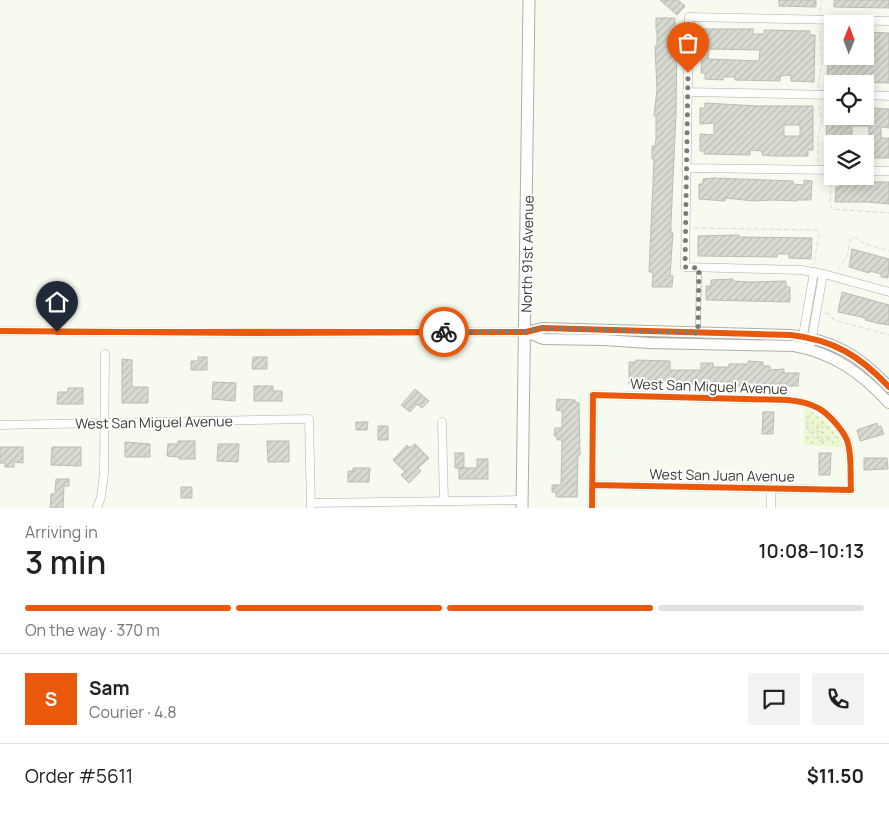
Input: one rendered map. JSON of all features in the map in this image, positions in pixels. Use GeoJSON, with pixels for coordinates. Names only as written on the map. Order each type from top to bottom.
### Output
{"type":"FeatureCollection","features":[{"type":"Feature","properties":{"kind":"main road","name":"North 91st Avenue"},"geometry":{"type":"LineString","coordinates":[[523,504],[529,0]]}},
{"type":"Feature","properties":{"kind":"street"},"geometry":{"type":"LineString","coordinates":[[889,21],[689,17],[685,267],[810,271],[889,292]]}},
{"type":"Feature","properties":{"kind":"street"},"geometry":{"type":"LineString","coordinates":[[687,92],[824,94]]}},
{"type":"Feature","properties":{"kind":"street"},"geometry":{"type":"LineString","coordinates":[[874,95],[889,96]]}},
{"type":"Feature","properties":{"kind":"street"},"geometry":{"type":"LineString","coordinates":[[686,168],[821,170]]}},
{"type":"Feature","properties":{"kind":"street"},"geometry":{"type":"LineString","coordinates":[[874,170],[889,171]]}},
{"type":"Feature","properties":{"kind":"street"},"geometry":{"type":"LineString","coordinates":[[806,342],[810,271]]}},
{"type":"Feature","properties":{"kind":"street"},"geometry":{"type":"LineString","coordinates":[[806,342],[826,274]]}},
{"type":"Feature","properties":{"kind":"street"},"geometry":{"type":"LineString","coordinates":[[0,331],[252,333],[526,332],[542,328],[698,333],[806,342],[846,351],[862,361],[889,387]]}},
{"type":"Feature","properties":{"kind":"street"},"geometry":{"type":"LineString","coordinates":[[526,332],[544,339],[806,342],[852,368],[867,380],[889,403]]}},
{"type":"Feature","properties":{"kind":"street"},"geometry":{"type":"LineString","coordinates":[[98,508],[104,473],[104,354]]}},
{"type":"Feature","properties":{"kind":"street","name":"West San Miguel Avenue"},"geometry":{"type":"LineString","coordinates":[[592,485],[593,395],[804,402],[819,408],[832,420],[848,441],[851,490]]}},
{"type":"Feature","properties":{"kind":"street","name":"West San Miguel Avenue"},"geometry":{"type":"LineString","coordinates":[[0,425],[309,419],[311,505]]}},
{"type":"Feature","properties":{"kind":"street"},"geometry":{"type":"LineString","coordinates":[[442,422],[444,501]]}},
{"type":"Feature","properties":{"kind":"street"},"geometry":{"type":"LineString","coordinates":[[592,485],[592,508]]}},
{"type":"Feature","properties":{"kind":"street","name":"West San Juan Avenue"},"geometry":{"type":"LineString","coordinates":[[592,485],[851,490]]}},
{"type":"Feature","properties":{"kind":"street"},"geometry":{"type":"LineString","coordinates":[[771,488],[771,508]]}},
{"type":"Feature","properties":{"kind":"street"},"geometry":{"type":"LineString","coordinates":[[311,505],[444,501],[523,504]]}},
{"type":"Feature","properties":{"kind":"lane"},"geometry":{"type":"LineString","coordinates":[[698,333],[699,268]]}},
{"type":"Feature","properties":{"kind":"path"},"geometry":{"type":"LineString","coordinates":[[822,0],[819,20],[823,54],[818,80],[822,118],[817,144],[818,163],[825,180],[831,187],[830,203],[832,209],[889,213]]}},
{"type":"Feature","properties":{"kind":"path"},"geometry":{"type":"LineString","coordinates":[[686,227],[817,230],[819,234],[814,267],[806,266],[810,271]]}},
{"type":"Feature","properties":{"kind":"path"},"geometry":{"type":"LineString","coordinates":[[826,274],[831,270],[837,272],[844,262],[849,251],[851,238],[856,238],[863,243],[889,251]]}},
{"type":"Feature","properties":{"kind":"path"},"geometry":{"type":"LineString","coordinates":[[816,312],[829,314],[834,320],[889,335]]}},
{"type":"Feature","properties":{"kind":"path"},"geometry":{"type":"LineString","coordinates":[[814,406],[807,421],[811,436],[820,441],[826,441],[843,433]]}},
{"type":"Feature","properties":{"kind":"path"},"geometry":{"type":"LineString","coordinates":[[807,421],[810,427],[817,431],[819,436],[826,441]]}},
{"type":"Feature","properties":{"kind":"green space"},"geometry":{"type":"Polygon","coordinates":[[[804,408],[827,423],[843,447],[804,445],[804,408]]]}},
{"type":"Feature","properties":{"kind":"building"},"geometry":{"type":"Polygon","coordinates":[[[660,0],[678,0],[685,6],[677,15],[660,0]]]}},
{"type":"Feature","properties":{"kind":"building"},"geometry":{"type":"Polygon","coordinates":[[[779,0],[816,0],[816,7],[779,6],[779,0]]]}},
{"type":"Feature","properties":{"kind":"building"},"geometry":{"type":"Polygon","coordinates":[[[834,0],[889,0],[889,8],[834,7],[834,0]]]}},
{"type":"Feature","properties":{"kind":"building"},"geometry":{"type":"Polygon","coordinates":[[[656,18],[675,18],[675,33],[677,33],[676,113],[671,223],[671,233],[673,233],[670,275],[673,276],[672,287],[652,287],[653,272],[649,272],[654,159],[652,159],[652,146],[655,146],[656,138],[656,116],[654,116],[657,90],[656,18]]]}},
{"type":"Feature","properties":{"kind":"building"},"geometry":{"type":"Polygon","coordinates":[[[703,29],[753,29],[753,34],[764,34],[764,30],[810,31],[810,35],[815,35],[814,82],[791,81],[791,75],[780,76],[780,81],[735,80],[735,77],[723,77],[723,80],[705,79],[705,73],[701,73],[703,29]],[[709,49],[708,59],[759,61],[760,50],[709,49]]]}},
{"type":"Feature","properties":{"kind":"building"},"geometry":{"type":"Polygon","coordinates":[[[874,32],[889,33],[889,83],[874,82],[874,75],[827,75],[828,65],[874,65],[874,32]]]}},
{"type":"Feature","properties":{"kind":"building"},"geometry":{"type":"Polygon","coordinates":[[[705,103],[758,106],[813,106],[813,150],[808,150],[808,156],[762,155],[762,151],[750,150],[750,155],[704,154],[704,151],[700,151],[700,134],[714,135],[714,123],[700,124],[700,108],[705,108],[705,103]],[[784,125],[784,136],[800,136],[800,125],[784,125]]]}},
{"type":"Feature","properties":{"kind":"building"},"geometry":{"type":"Polygon","coordinates":[[[874,108],[889,109],[889,128],[881,127],[881,138],[889,138],[889,158],[874,158],[874,135],[869,135],[869,126],[852,126],[852,135],[826,135],[827,125],[874,125],[874,108]]]}},
{"type":"Feature","properties":{"kind":"building"},"geometry":{"type":"Polygon","coordinates":[[[703,179],[793,181],[793,184],[804,185],[804,180],[812,181],[811,200],[754,201],[725,198],[725,201],[699,199],[699,184],[703,184],[703,179]]]}},
{"type":"Feature","properties":{"kind":"building"},"geometry":{"type":"Polygon","coordinates":[[[874,182],[889,182],[889,204],[835,202],[836,187],[840,187],[840,185],[874,185],[874,182]]]}},
{"type":"Feature","properties":{"kind":"building"},"geometry":{"type":"Polygon","coordinates":[[[739,235],[739,237],[812,238],[811,259],[789,258],[789,254],[777,254],[777,257],[698,256],[698,236],[739,235]]]}},
{"type":"Feature","properties":{"kind":"building"},"geometry":{"type":"Polygon","coordinates":[[[852,249],[889,259],[888,278],[881,277],[881,274],[870,271],[869,273],[849,267],[852,249]]]}},
{"type":"Feature","properties":{"kind":"building"},"geometry":{"type":"Polygon","coordinates":[[[733,279],[733,281],[749,282],[786,281],[786,287],[790,287],[790,302],[706,300],[706,286],[711,286],[711,280],[733,279]]]}},
{"type":"Feature","properties":{"kind":"building"},"geometry":{"type":"Polygon","coordinates":[[[842,292],[889,305],[889,325],[838,312],[842,292]]]}},
{"type":"Feature","properties":{"kind":"building"},"geometry":{"type":"Polygon","coordinates":[[[198,357],[207,357],[207,370],[191,370],[191,361],[198,361],[198,357]]]}},
{"type":"Feature","properties":{"kind":"building"},"geometry":{"type":"Polygon","coordinates":[[[253,357],[267,357],[267,369],[252,369],[253,357]]]}},
{"type":"Feature","properties":{"kind":"building"},"geometry":{"type":"Polygon","coordinates":[[[122,359],[132,360],[132,387],[148,387],[148,403],[122,403],[122,359]]]}},
{"type":"Feature","properties":{"kind":"building"},"geometry":{"type":"Polygon","coordinates":[[[636,360],[670,361],[670,370],[701,370],[701,363],[713,363],[713,367],[729,367],[729,364],[748,364],[748,361],[763,362],[763,366],[770,366],[770,370],[784,369],[784,373],[799,373],[798,386],[770,384],[770,387],[735,386],[735,383],[729,382],[712,382],[712,385],[640,382],[640,384],[629,384],[629,362],[636,362],[636,360]]]}},
{"type":"Feature","properties":{"kind":"building"},"geometry":{"type":"Polygon","coordinates":[[[213,382],[236,383],[235,401],[212,399],[213,382]]]}},
{"type":"Feature","properties":{"kind":"building"},"geometry":{"type":"Polygon","coordinates":[[[254,386],[273,386],[273,391],[282,391],[282,401],[254,401],[254,386]]]}},
{"type":"Feature","properties":{"kind":"building"},"geometry":{"type":"Polygon","coordinates":[[[68,388],[83,388],[83,404],[57,404],[58,392],[68,392],[68,388]]]}},
{"type":"Feature","properties":{"kind":"building"},"geometry":{"type":"Polygon","coordinates":[[[415,389],[429,401],[422,408],[417,404],[410,412],[401,405],[415,389]]]}},
{"type":"Feature","properties":{"kind":"building"},"geometry":{"type":"Polygon","coordinates":[[[557,399],[575,400],[575,402],[579,403],[580,455],[578,455],[577,497],[556,497],[556,492],[552,492],[552,485],[561,485],[562,440],[557,440],[557,436],[554,436],[555,428],[562,428],[562,411],[556,410],[557,399]]]}},
{"type":"Feature","properties":{"kind":"building"},"geometry":{"type":"Polygon","coordinates":[[[763,412],[774,412],[773,434],[762,434],[763,412]]]}},
{"type":"Feature","properties":{"kind":"building"},"geometry":{"type":"Polygon","coordinates":[[[356,422],[368,422],[367,430],[356,430],[356,422]]]}},
{"type":"Feature","properties":{"kind":"building"},"geometry":{"type":"Polygon","coordinates":[[[877,423],[878,427],[881,426],[884,434],[860,441],[857,430],[877,423]]]}},
{"type":"Feature","properties":{"kind":"building"},"geometry":{"type":"Polygon","coordinates":[[[378,426],[388,426],[388,440],[378,440],[378,426]]]}},
{"type":"Feature","properties":{"kind":"building"},"geometry":{"type":"Polygon","coordinates":[[[178,441],[195,441],[195,459],[179,459],[179,457],[167,456],[168,444],[178,444],[178,441]]]}},
{"type":"Feature","properties":{"kind":"building"},"geometry":{"type":"Polygon","coordinates":[[[267,441],[289,441],[289,462],[268,462],[267,441]]]}},
{"type":"Feature","properties":{"kind":"building"},"geometry":{"type":"Polygon","coordinates":[[[125,442],[150,444],[150,457],[125,457],[125,442]]]}},
{"type":"Feature","properties":{"kind":"building"},"geometry":{"type":"Polygon","coordinates":[[[218,444],[239,444],[238,462],[217,461],[218,444]]]}},
{"type":"Feature","properties":{"kind":"building"},"geometry":{"type":"Polygon","coordinates":[[[415,444],[429,458],[418,468],[421,471],[409,483],[401,475],[405,472],[393,460],[407,445],[410,448],[415,444]]]}},
{"type":"Feature","properties":{"kind":"building"},"geometry":{"type":"Polygon","coordinates":[[[0,447],[23,447],[23,463],[14,462],[14,467],[5,467],[5,463],[0,463],[0,447]]]}},
{"type":"Feature","properties":{"kind":"building"},"geometry":{"type":"Polygon","coordinates":[[[52,447],[81,447],[81,466],[51,465],[52,447]]]}},
{"type":"Feature","properties":{"kind":"building"},"geometry":{"type":"Polygon","coordinates":[[[455,453],[464,453],[464,468],[455,468],[455,453]]]}},
{"type":"Feature","properties":{"kind":"building"},"geometry":{"type":"Polygon","coordinates":[[[819,453],[831,453],[830,475],[819,475],[819,453]]]}},
{"type":"Feature","properties":{"kind":"building"},"geometry":{"type":"Polygon","coordinates":[[[864,458],[887,458],[888,469],[864,470],[864,458]]]}},
{"type":"Feature","properties":{"kind":"building"},"geometry":{"type":"Polygon","coordinates":[[[477,459],[488,459],[488,479],[459,479],[459,468],[477,468],[477,459]]]}},
{"type":"Feature","properties":{"kind":"building"},"geometry":{"type":"Polygon","coordinates":[[[353,468],[370,468],[369,482],[348,482],[348,471],[353,471],[353,468]]]}},
{"type":"Feature","properties":{"kind":"building"},"geometry":{"type":"Polygon","coordinates":[[[56,479],[69,479],[69,486],[64,486],[63,508],[50,508],[51,494],[55,494],[56,479]]]}},
{"type":"Feature","properties":{"kind":"building"},"geometry":{"type":"Polygon","coordinates":[[[181,487],[192,487],[192,498],[181,498],[181,487]]]}},
{"type":"Feature","properties":{"kind":"cycle path"},"geometry":{"type":"LineString","coordinates":[[0,331],[252,333],[526,332],[542,328],[791,335],[820,341],[845,351],[857,358],[889,387]]}},
{"type":"Feature","properties":{"kind":"cycle path"},"geometry":{"type":"LineString","coordinates":[[592,485],[851,490],[850,455],[848,443],[836,423],[822,410],[803,402],[593,395],[592,508]]}},
{"type":"Feature","properties":{"kind":"way so far"},"geometry":{"type":"LineString","coordinates":[[444,332],[526,332],[542,328],[698,333],[699,268],[685,267],[688,73]]}},
{"type":"Feature","properties":{"kind":"route"},"geometry":{"type":"LineString","coordinates":[[57,332],[444,332]]}}]}
